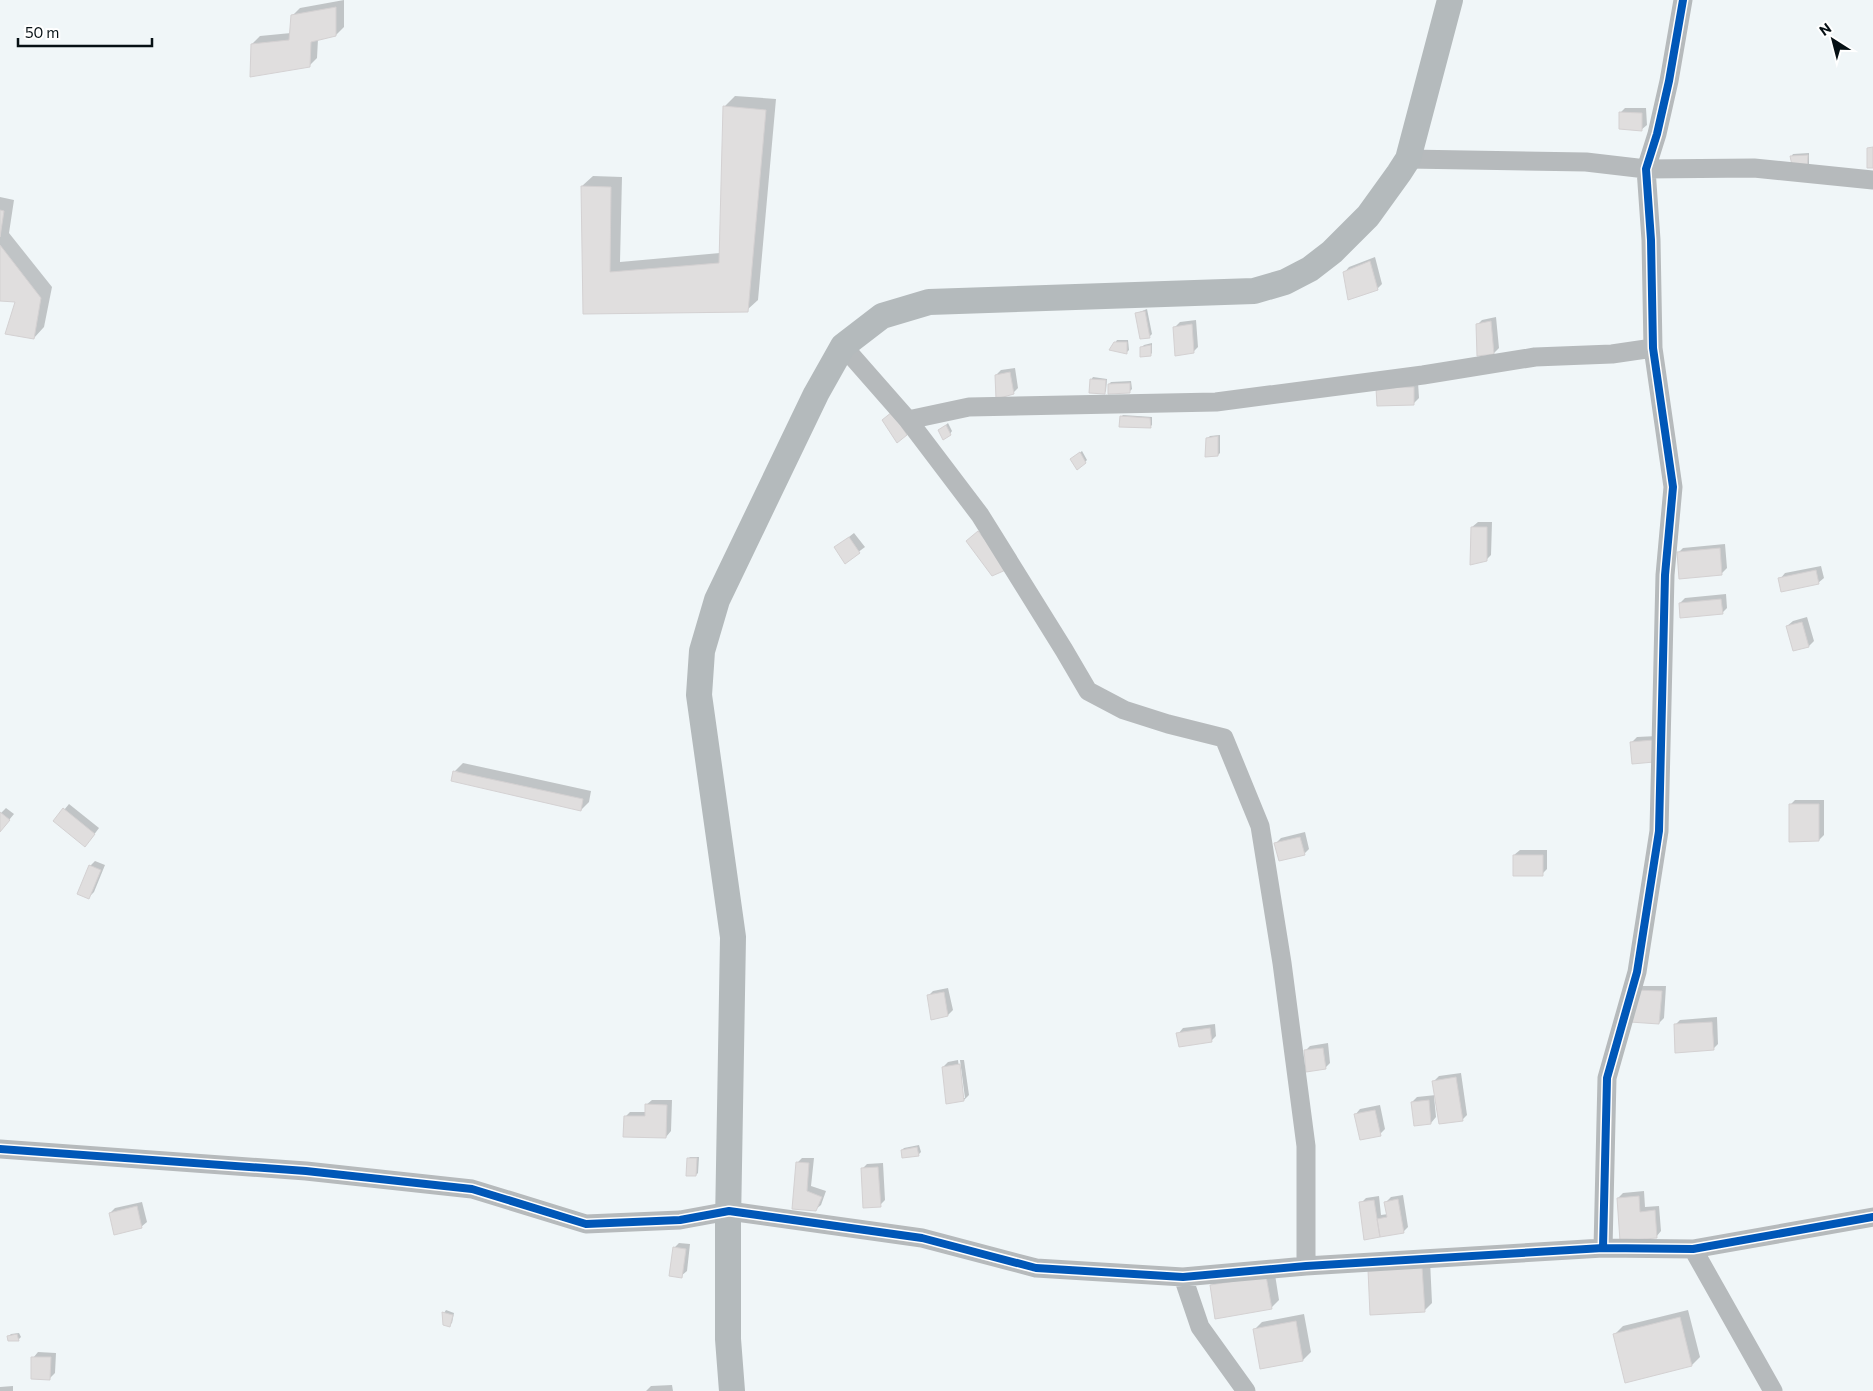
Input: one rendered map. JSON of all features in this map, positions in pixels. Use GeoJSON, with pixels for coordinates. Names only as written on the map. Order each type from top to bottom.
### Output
{"type":"FeatureCollection","features":[{"type":"Feature","properties":{"kind":"main road"},"geometry":{"type":"LineString","coordinates":[[732,1391],[728,1339],[733,937],[699,695],[702,651],[716,600],[816,394],[843,346],[882,316],[929,302],[1254,291],[1286,282],[1310,269],[1332,252],[1368,216],[1408,159],[1450,0]]}},
{"type":"Feature","properties":{"kind":"street"},"geometry":{"type":"LineString","coordinates":[[1603,1248],[1607,1078],[1637,972],[1659,831],[1665,575],[1673,487],[1653,348],[1651,240],[1646,170],[1668,81],[1683,0]]}},
{"type":"Feature","properties":{"kind":"street"},"geometry":{"type":"LineString","coordinates":[[1408,159],[1586,162],[1646,170],[1754,168],[1873,180]]}},
{"type":"Feature","properties":{"kind":"street"},"geometry":{"type":"LineString","coordinates":[[843,346],[908,420],[980,515],[1088,691],[1124,710],[1168,724],[1224,738],[1260,826],[1282,963],[1306,1146],[1306,1266]]}},
{"type":"Feature","properties":{"kind":"street"},"geometry":{"type":"LineString","coordinates":[[908,420],[969,407],[1216,402],[1423,375],[1535,357],[1612,354],[1653,348]]}},
{"type":"Feature","properties":{"kind":"street"},"geometry":{"type":"LineString","coordinates":[[0,1149],[306,1171],[472,1189],[586,1224],[680,1220],[729,1211],[922,1238],[1036,1268],[1183,1277],[1306,1266],[1603,1248],[1692,1249],[1873,1217]]}},
{"type":"Feature","properties":{"kind":"street"},"geometry":{"type":"LineString","coordinates":[[1692,1249],[1773,1391]]}},
{"type":"Feature","properties":{"kind":"street"},"geometry":{"type":"LineString","coordinates":[[1183,1277],[1200,1327],[1246,1391]]}},
{"type":"Feature","properties":{"kind":"building"},"geometry":{"type":"Polygon","coordinates":[[[336,7],[336,36],[311,42],[310,67],[250,77],[251,44],[289,40],[291,15],[336,7]]]}},
{"type":"Feature","properties":{"kind":"building"},"geometry":{"type":"Polygon","coordinates":[[[723,106],[766,110],[748,312],[583,314],[581,186],[611,187],[610,272],[719,263],[723,106]]]}},
{"type":"Feature","properties":{"kind":"building"},"geometry":{"type":"Polygon","coordinates":[[[1619,112],[1642,113],[1642,131],[1619,129],[1619,112]]]}},
{"type":"Feature","properties":{"kind":"building"},"geometry":{"type":"Polygon","coordinates":[[[1873,147],[1873,168],[1867,168],[1867,148],[1873,147]]]}},
{"type":"Feature","properties":{"kind":"building"},"geometry":{"type":"Polygon","coordinates":[[[1808,155],[1807,171],[1793,170],[1790,156],[1808,155]]]}},
{"type":"Feature","properties":{"kind":"building"},"geometry":{"type":"Polygon","coordinates":[[[0,210],[4,211],[0,237],[0,210]]]}},
{"type":"Feature","properties":{"kind":"building"},"geometry":{"type":"Polygon","coordinates":[[[0,245],[41,298],[34,339],[5,334],[15,302],[0,301],[0,245]]]}},
{"type":"Feature","properties":{"kind":"building"},"geometry":{"type":"Polygon","coordinates":[[[1370,261],[1378,290],[1348,300],[1343,272],[1370,261]]]}},
{"type":"Feature","properties":{"kind":"building"},"geometry":{"type":"Polygon","coordinates":[[[1145,311],[1150,338],[1140,339],[1135,313],[1145,311]]]}},
{"type":"Feature","properties":{"kind":"building"},"geometry":{"type":"Polygon","coordinates":[[[1491,321],[1494,354],[1477,356],[1476,324],[1491,321]]]}},
{"type":"Feature","properties":{"kind":"building"},"geometry":{"type":"Polygon","coordinates":[[[1192,324],[1194,353],[1175,356],[1173,327],[1192,324]]]}},
{"type":"Feature","properties":{"kind":"building"},"geometry":{"type":"Polygon","coordinates":[[[1114,342],[1127,342],[1127,354],[1109,350],[1114,342]]]}},
{"type":"Feature","properties":{"kind":"building"},"geometry":{"type":"Polygon","coordinates":[[[1151,345],[1151,356],[1140,357],[1140,347],[1151,345]]]}},
{"type":"Feature","properties":{"kind":"building"},"geometry":{"type":"Polygon","coordinates":[[[1010,372],[1014,394],[996,399],[995,375],[1010,372]]]}},
{"type":"Feature","properties":{"kind":"building"},"geometry":{"type":"Polygon","coordinates":[[[1090,379],[1106,380],[1105,394],[1089,393],[1090,379]]]}},
{"type":"Feature","properties":{"kind":"building"},"geometry":{"type":"Polygon","coordinates":[[[1130,383],[1130,393],[1108,394],[1108,384],[1130,383]]]}},
{"type":"Feature","properties":{"kind":"building"},"geometry":{"type":"Polygon","coordinates":[[[1414,387],[1414,405],[1377,406],[1376,388],[1414,387]]]}},
{"type":"Feature","properties":{"kind":"building"},"geometry":{"type":"Polygon","coordinates":[[[892,412],[907,435],[897,443],[882,420],[892,412]]]}},
{"type":"Feature","properties":{"kind":"building"},"geometry":{"type":"Polygon","coordinates":[[[1120,416],[1150,418],[1151,428],[1119,427],[1120,416]]]}},
{"type":"Feature","properties":{"kind":"building"},"geometry":{"type":"Polygon","coordinates":[[[946,425],[951,435],[943,440],[938,430],[946,425]]]}},
{"type":"Feature","properties":{"kind":"building"},"geometry":{"type":"Polygon","coordinates":[[[1218,436],[1218,456],[1205,457],[1206,438],[1218,436]]]}},
{"type":"Feature","properties":{"kind":"building"},"geometry":{"type":"Polygon","coordinates":[[[1080,452],[1086,463],[1077,470],[1070,459],[1080,452]]]}},
{"type":"Feature","properties":{"kind":"building"},"geometry":{"type":"Polygon","coordinates":[[[1471,527],[1487,527],[1487,561],[1470,565],[1471,527]]]}},
{"type":"Feature","properties":{"kind":"building"},"geometry":{"type":"Polygon","coordinates":[[[978,531],[1008,569],[992,576],[966,541],[978,531]]]}},
{"type":"Feature","properties":{"kind":"building"},"geometry":{"type":"Polygon","coordinates":[[[849,537],[860,553],[845,564],[834,547],[849,537]]]}},
{"type":"Feature","properties":{"kind":"building"},"geometry":{"type":"Polygon","coordinates":[[[1720,548],[1722,575],[1679,579],[1677,552],[1720,548]]]}},
{"type":"Feature","properties":{"kind":"building"},"geometry":{"type":"Polygon","coordinates":[[[1816,570],[1819,584],[1781,592],[1778,578],[1816,570]]]}},
{"type":"Feature","properties":{"kind":"building"},"geometry":{"type":"Polygon","coordinates":[[[1721,599],[1723,614],[1680,618],[1679,603],[1721,599]]]}},
{"type":"Feature","properties":{"kind":"building"},"geometry":{"type":"Polygon","coordinates":[[[1802,622],[1809,647],[1793,651],[1786,626],[1802,622]]]}},
{"type":"Feature","properties":{"kind":"building"},"geometry":{"type":"Polygon","coordinates":[[[1653,740],[1654,762],[1632,764],[1630,742],[1653,740]]]}},
{"type":"Feature","properties":{"kind":"building"},"geometry":{"type":"Polygon","coordinates":[[[453,771],[583,799],[581,811],[451,781],[453,771]]]}},
{"type":"Feature","properties":{"kind":"building"},"geometry":{"type":"Polygon","coordinates":[[[1789,804],[1819,804],[1819,841],[1789,842],[1789,804]]]}},
{"type":"Feature","properties":{"kind":"building"},"geometry":{"type":"Polygon","coordinates":[[[63,808],[95,834],[85,847],[53,821],[63,808]]]}},
{"type":"Feature","properties":{"kind":"building"},"geometry":{"type":"Polygon","coordinates":[[[0,812],[10,820],[0,832],[0,812]]]}},
{"type":"Feature","properties":{"kind":"building"},"geometry":{"type":"Polygon","coordinates":[[[1300,837],[1305,855],[1279,861],[1274,843],[1300,837]]]}},
{"type":"Feature","properties":{"kind":"building"},"geometry":{"type":"Polygon","coordinates":[[[1513,855],[1543,855],[1543,876],[1513,876],[1513,855]]]}},
{"type":"Feature","properties":{"kind":"building"},"geometry":{"type":"Polygon","coordinates":[[[89,865],[101,870],[89,899],[77,894],[89,865]]]}},
{"type":"Feature","properties":{"kind":"building"},"geometry":{"type":"Polygon","coordinates":[[[1635,990],[1662,991],[1659,1024],[1630,1022],[1635,990]]]}},
{"type":"Feature","properties":{"kind":"building"},"geometry":{"type":"Polygon","coordinates":[[[944,992],[948,1016],[931,1020],[927,995],[944,992]]]}},
{"type":"Feature","properties":{"kind":"building"},"geometry":{"type":"Polygon","coordinates":[[[1712,1022],[1714,1050],[1675,1053],[1674,1024],[1712,1022]]]}},
{"type":"Feature","properties":{"kind":"building"},"geometry":{"type":"Polygon","coordinates":[[[1210,1028],[1212,1042],[1179,1047],[1176,1033],[1210,1028]]]}},
{"type":"Feature","properties":{"kind":"building"},"geometry":{"type":"Polygon","coordinates":[[[1323,1048],[1326,1069],[1306,1072],[1304,1050],[1323,1048]]]}},
{"type":"Feature","properties":{"kind":"building"},"geometry":{"type":"Polygon","coordinates":[[[960,1064],[964,1101],[946,1104],[942,1067],[960,1064]]]}},
{"type":"Feature","properties":{"kind":"building"},"geometry":{"type":"Polygon","coordinates":[[[1456,1077],[1463,1121],[1439,1124],[1432,1081],[1456,1077]]]}},
{"type":"Feature","properties":{"kind":"building"},"geometry":{"type":"Polygon","coordinates":[[[1429,1100],[1431,1124],[1414,1126],[1411,1102],[1429,1100]]]}},
{"type":"Feature","properties":{"kind":"building"},"geometry":{"type":"Polygon","coordinates":[[[645,1104],[667,1105],[666,1138],[623,1137],[624,1116],[645,1116],[645,1104]]]}},
{"type":"Feature","properties":{"kind":"building"},"geometry":{"type":"Polygon","coordinates":[[[1375,1110],[1381,1136],[1360,1140],[1354,1114],[1375,1110]]]}},
{"type":"Feature","properties":{"kind":"building"},"geometry":{"type":"Polygon","coordinates":[[[917,1147],[919,1156],[902,1158],[901,1150],[917,1147]]]}},
{"type":"Feature","properties":{"kind":"building"},"geometry":{"type":"Polygon","coordinates":[[[687,1158],[697,1158],[696,1176],[686,1176],[687,1158]]]}},
{"type":"Feature","properties":{"kind":"building"},"geometry":{"type":"Polygon","coordinates":[[[796,1162],[809,1163],[807,1191],[822,1197],[816,1211],[792,1209],[796,1162]]]}},
{"type":"Feature","properties":{"kind":"building"},"geometry":{"type":"Polygon","coordinates":[[[878,1167],[881,1207],[863,1208],[861,1168],[878,1167]]]}},
{"type":"Feature","properties":{"kind":"building"},"geometry":{"type":"Polygon","coordinates":[[[1639,1196],[1640,1212],[1655,1210],[1657,1238],[1620,1241],[1617,1198],[1639,1196]]]}},
{"type":"Feature","properties":{"kind":"building"},"geometry":{"type":"Polygon","coordinates":[[[1398,1199],[1404,1233],[1380,1237],[1377,1219],[1387,1217],[1384,1202],[1398,1199]]]}},
{"type":"Feature","properties":{"kind":"building"},"geometry":{"type":"Polygon","coordinates":[[[1374,1200],[1380,1237],[1364,1240],[1359,1202],[1374,1200]]]}},
{"type":"Feature","properties":{"kind":"building"},"geometry":{"type":"Polygon","coordinates":[[[137,1206],[142,1228],[114,1235],[109,1213],[137,1206]]]}},
{"type":"Feature","properties":{"kind":"building"},"geometry":{"type":"Polygon","coordinates":[[[673,1247],[686,1249],[682,1278],[669,1276],[673,1247]]]}},
{"type":"Feature","properties":{"kind":"building"},"geometry":{"type":"Polygon","coordinates":[[[1422,1267],[1425,1312],[1370,1315],[1368,1270],[1422,1267]]]}},
{"type":"Feature","properties":{"kind":"building"},"geometry":{"type":"Polygon","coordinates":[[[1266,1276],[1272,1309],[1215,1319],[1210,1285],[1266,1276]]]}},
{"type":"Feature","properties":{"kind":"building"},"geometry":{"type":"Polygon","coordinates":[[[442,1312],[453,1315],[450,1327],[443,1325],[442,1312]]]}},
{"type":"Feature","properties":{"kind":"building"},"geometry":{"type":"Polygon","coordinates":[[[1680,1317],[1692,1366],[1625,1383],[1613,1334],[1680,1317]]]}},
{"type":"Feature","properties":{"kind":"building"},"geometry":{"type":"Polygon","coordinates":[[[1296,1321],[1303,1361],[1260,1369],[1253,1329],[1296,1321]]]}},
{"type":"Feature","properties":{"kind":"building"},"geometry":{"type":"Polygon","coordinates":[[[17,1334],[19,1341],[8,1341],[7,1336],[17,1334]]]}},
{"type":"Feature","properties":{"kind":"building"},"geometry":{"type":"Polygon","coordinates":[[[31,1357],[51,1357],[50,1380],[31,1379],[31,1357]]]}},
{"type":"Feature","properties":{"kind":"cycle path"},"geometry":{"type":"LineString","coordinates":[[1603,1248],[1607,1078],[1637,972],[1659,831],[1665,575],[1673,487],[1653,348],[1651,240],[1646,169],[1657,134],[1669,81],[1683,0]]}},
{"type":"Feature","properties":{"kind":"cycle path"},"geometry":{"type":"LineString","coordinates":[[0,1149],[306,1171],[472,1189],[586,1224],[680,1220],[729,1211],[922,1238],[1036,1268],[1183,1277],[1306,1266],[1603,1248],[1693,1249],[1873,1217]]}}]}
